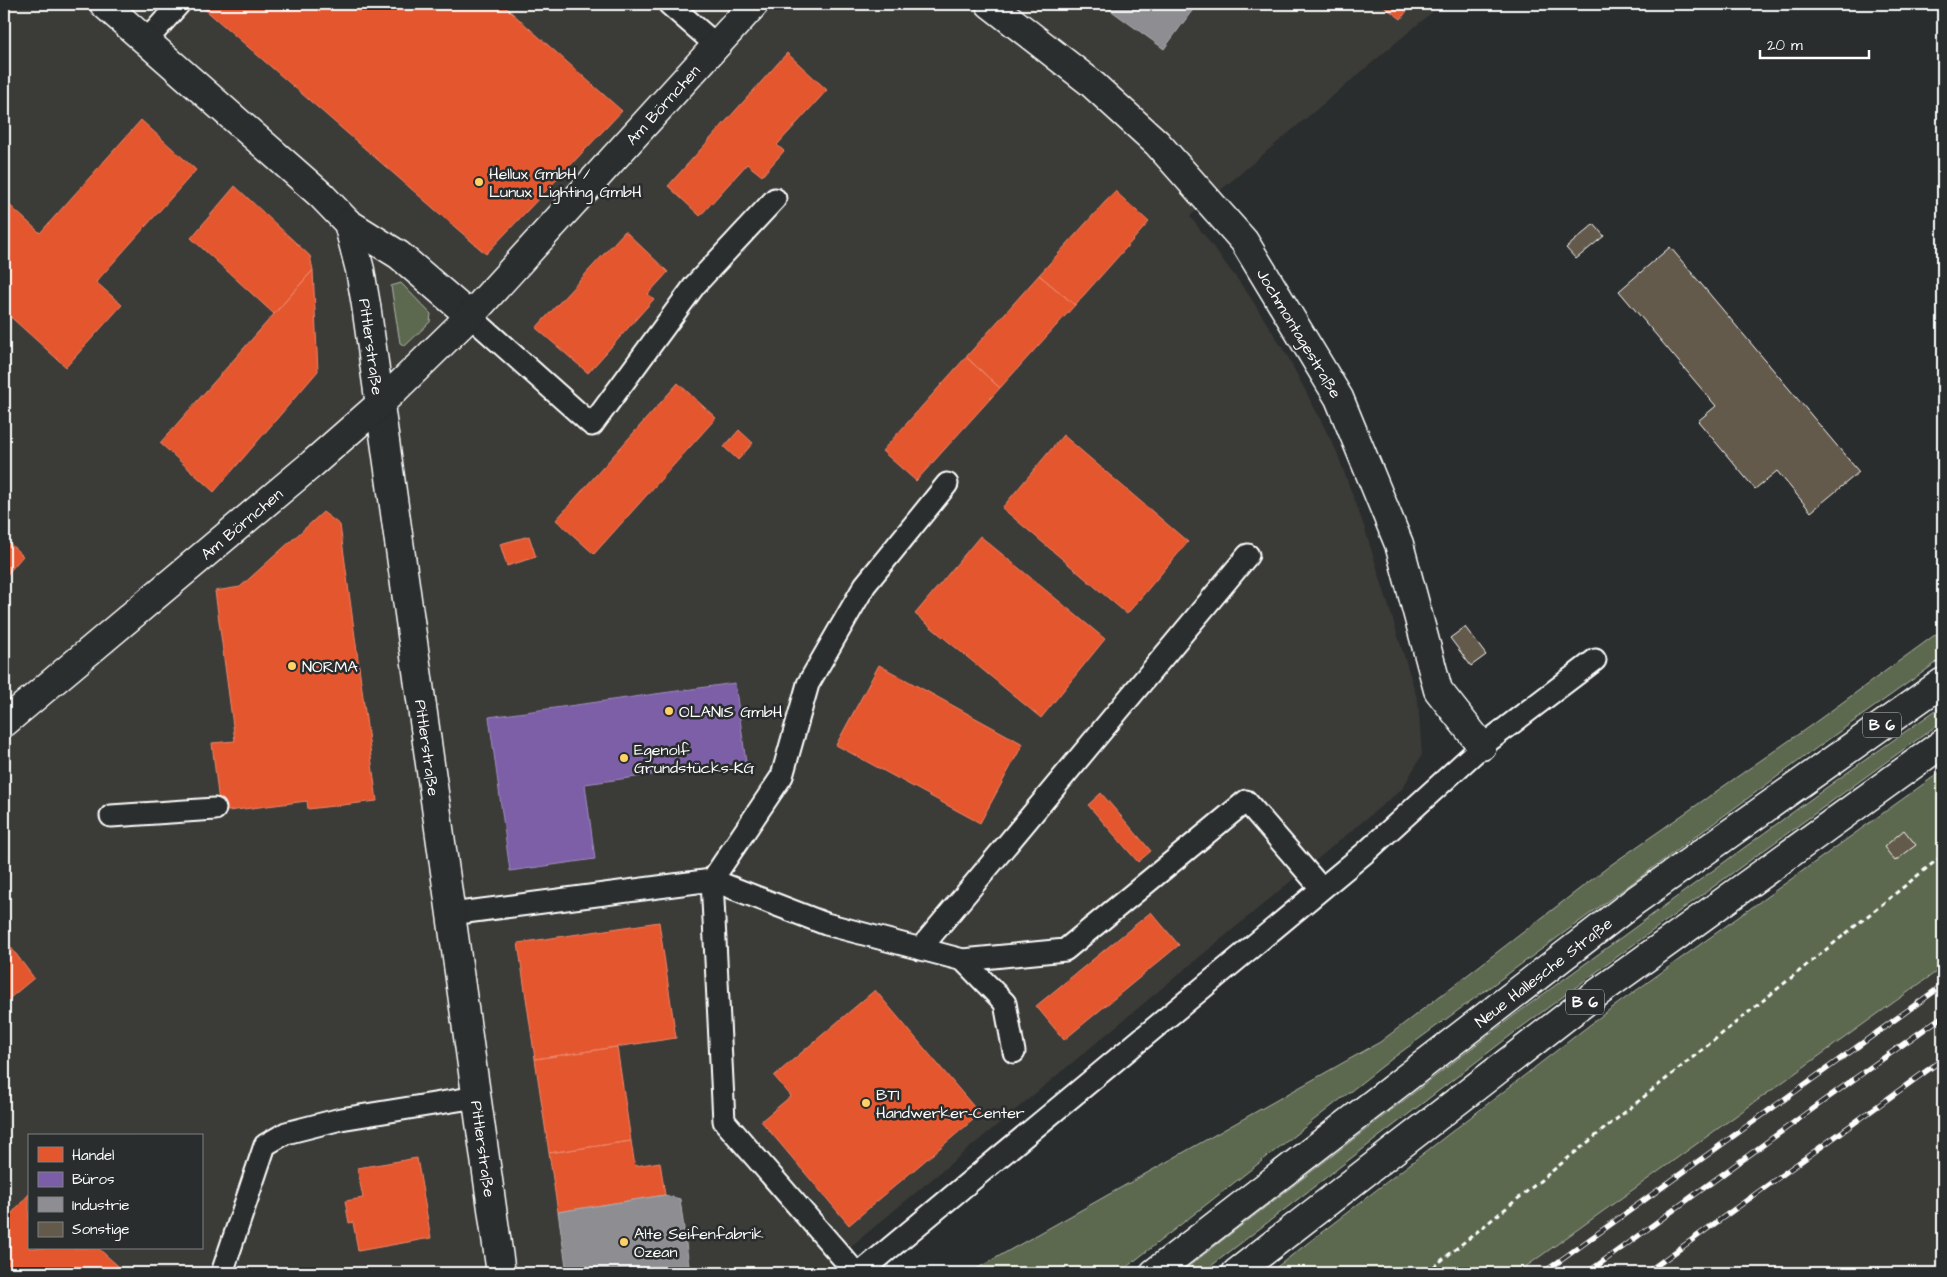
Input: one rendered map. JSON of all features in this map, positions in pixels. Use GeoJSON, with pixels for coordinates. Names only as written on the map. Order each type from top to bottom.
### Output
{"type":"FeatureCollection","features":[{"type":"Feature","properties":{"kind":"street","name":"Pittlerstraße"},"geometry":{"type":"LineString","coordinates":[[104,4],[321,195],[348,223],[399,255],[470,316]]}},
{"type":"Feature","properties":{"kind":"street","name":"Am Börnchen"},"geometry":{"type":"LineString","coordinates":[[4,723],[312,464],[379,405],[470,316],[754,4]]}},
{"type":"Feature","properties":{"kind":"street","name":"Jochmontagestraße"},"geometry":{"type":"LineString","coordinates":[[990,4],[1090,82],[1156,143],[1244,242],[1340,398],[1399,544],[1438,690],[1482,746]]}},
{"type":"Feature","properties":{"kind":"street","name":"Pittlerstraße"},"geometry":{"type":"LineString","coordinates":[[348,223],[360,270],[501,1273]]}},
{"type":"Feature","properties":{"kind":"street","name":"Neue Hallesche Straße"},"geometry":{"type":"LineString","coordinates":[[1154,1273],[1636,900],[1943,682]]}},
{"type":"Feature","properties":{"kind":"street","name":"B 6"},"geometry":{"type":"LineString","coordinates":[[1236,1273],[1586,1002],[1943,743]]}},
{"type":"Feature","properties":{"kind":"lane"},"geometry":{"type":"LineString","coordinates":[[146,41],[179,4]]}},
{"type":"Feature","properties":{"kind":"lane"},"geometry":{"type":"LineString","coordinates":[[669,4],[716,45]]}},
{"type":"Feature","properties":{"kind":"lane"},"geometry":{"type":"LineString","coordinates":[[470,316],[592,425],[695,285],[775,199]]}},
{"type":"Feature","properties":{"kind":"lane"},"geometry":{"type":"LineString","coordinates":[[856,1273],[724,1122],[712,880],[782,776],[808,684],[865,585],[947,484]]}},
{"type":"Feature","properties":{"kind":"lane"},"geometry":{"type":"LineString","coordinates":[[920,949],[1248,555]]}},
{"type":"Feature","properties":{"kind":"lane"},"geometry":{"type":"LineString","coordinates":[[860,1273],[1366,852],[1482,746],[1595,660]]}},
{"type":"Feature","properties":{"kind":"lane"},"geometry":{"type":"LineString","coordinates":[[451,914],[712,880],[826,924],[963,960],[1065,950],[1246,801],[1321,888]]}},
{"type":"Feature","properties":{"kind":"lane"},"geometry":{"type":"LineString","coordinates":[[111,816],[214,809]]}},
{"type":"Feature","properties":{"kind":"lane"},"geometry":{"type":"LineString","coordinates":[[963,960],[1006,1003],[1014,1052]]}},
{"type":"Feature","properties":{"kind":"lane"},"geometry":{"type":"LineString","coordinates":[[222,1273],[265,1145],[286,1133],[341,1119],[477,1097]]}},
{"type":"Feature","properties":{"kind":"path"},"geometry":{"type":"LineString","coordinates":[[1426,1273],[1943,855]]}},
{"type":"Feature","properties":{"kind":"shaded area"},"geometry":{"type":"Polygon","coordinates":[[[4,4],[1442,4],[1190,216],[1249,295],[1288,357],[1336,450],[1364,526],[1418,701],[1422,755],[1402,789],[819,1273],[4,1273],[4,4]]]}},
{"type":"Feature","properties":{"kind":"shaded area"},"geometry":{"type":"Polygon","coordinates":[[[1943,967],[1943,1273],[1517,1273],[1943,967]]]}},
{"type":"Feature","properties":{"kind":"green space"},"geometry":{"type":"Polygon","coordinates":[[[401,283],[431,314],[430,322],[405,346],[400,343],[391,286],[401,283]]]}},
{"type":"Feature","properties":{"kind":"green space"},"geometry":{"type":"Polygon","coordinates":[[[1943,629],[1943,658],[1822,744],[1393,1058],[1119,1273],[969,1273],[1380,1042],[1612,864],[1810,726],[1943,629]]]}},
{"type":"Feature","properties":{"kind":"green space"},"geometry":{"type":"Polygon","coordinates":[[[1943,705],[1943,721],[1519,1029],[1202,1273],[1180,1273],[1512,1017],[1943,705]]]}},
{"type":"Feature","properties":{"kind":"green space"},"geometry":{"type":"Polygon","coordinates":[[[1943,770],[1943,967],[1517,1273],[1269,1273],[1609,1010],[1943,770]]]}},
{"type":"Feature","properties":{"kind":"building: Handel","name":"Hellux GmbH / Lunux Lighting GmbH"},"geometry":{"type":"Polygon","coordinates":[[[203,4],[502,4],[622,111],[486,254],[201,6],[203,4]]]}},
{"type":"Feature","properties":{"kind":"building: Handel"},"geometry":{"type":"Polygon","coordinates":[[[1381,4],[1412,4],[1401,19],[1381,4]]]}},
{"type":"Feature","properties":{"kind":"building: Handel"},"geometry":{"type":"Polygon","coordinates":[[[787,53],[827,90],[777,145],[784,151],[762,176],[747,164],[700,216],[668,186],[787,53]]]}},
{"type":"Feature","properties":{"kind":"building: Handel"},"geometry":{"type":"Polygon","coordinates":[[[141,120],[196,170],[96,282],[122,305],[66,367],[4,311],[4,200],[40,233],[141,120]]]}},
{"type":"Feature","properties":{"kind":"building: Handel"},"geometry":{"type":"Polygon","coordinates":[[[235,186],[310,256],[313,270],[274,314],[191,238],[235,186]]]}},
{"type":"Feature","properties":{"kind":"building: Handel"},"geometry":{"type":"Polygon","coordinates":[[[1115,191],[1149,222],[1075,305],[1039,275],[1115,191]]]}},
{"type":"Feature","properties":{"kind":"building: Handel"},"geometry":{"type":"Polygon","coordinates":[[[625,231],[668,272],[648,294],[654,299],[588,373],[536,328],[625,231]]]}},
{"type":"Feature","properties":{"kind":"building: Handel"},"geometry":{"type":"Polygon","coordinates":[[[313,270],[318,371],[214,492],[160,443],[313,270]]]}},
{"type":"Feature","properties":{"kind":"building: Handel"},"geometry":{"type":"Polygon","coordinates":[[[1039,275],[1075,305],[1000,388],[966,357],[1039,275]]]}},
{"type":"Feature","properties":{"kind":"building: Handel"},"geometry":{"type":"Polygon","coordinates":[[[966,357],[1000,388],[916,481],[882,451],[966,357]]]}},
{"type":"Feature","properties":{"kind":"building: Handel"},"geometry":{"type":"Polygon","coordinates":[[[678,383],[716,418],[594,554],[556,520],[678,383]]]}},
{"type":"Feature","properties":{"kind":"building: Handel"},"geometry":{"type":"Polygon","coordinates":[[[739,430],[753,443],[738,460],[724,447],[739,430]]]}},
{"type":"Feature","properties":{"kind":"building: Handel"},"geometry":{"type":"Polygon","coordinates":[[[1063,435],[1188,542],[1127,614],[1002,508],[1063,435]]]}},
{"type":"Feature","properties":{"kind":"building: Handel","name":"NORMA"},"geometry":{"type":"Polygon","coordinates":[[[323,512],[340,525],[377,801],[308,809],[307,801],[220,812],[212,743],[235,741],[215,591],[240,587],[323,512]]]}},
{"type":"Feature","properties":{"kind":"building: Handel"},"geometry":{"type":"Polygon","coordinates":[[[529,536],[536,557],[507,566],[500,544],[529,536]]]}},
{"type":"Feature","properties":{"kind":"building: Handel"},"geometry":{"type":"Polygon","coordinates":[[[980,536],[1105,639],[1041,718],[915,614],[980,536]]]}},
{"type":"Feature","properties":{"kind":"building: Handel"},"geometry":{"type":"Polygon","coordinates":[[[4,538],[23,556],[4,578],[4,538]]]}},
{"type":"Feature","properties":{"kind":"building: Handel"},"geometry":{"type":"Polygon","coordinates":[[[879,665],[1023,744],[980,823],[836,745],[879,665]]]}},
{"type":"Feature","properties":{"kind":"building: Handel"},"geometry":{"type":"Polygon","coordinates":[[[1101,793],[1151,851],[1138,862],[1088,805],[1101,793]]]}},
{"type":"Feature","properties":{"kind":"building: Handel"},"geometry":{"type":"Polygon","coordinates":[[[1151,912],[1179,945],[1064,1040],[1036,1006],[1151,912]]]}},
{"type":"Feature","properties":{"kind":"building: Handel"},"geometry":{"type":"Polygon","coordinates":[[[659,922],[676,1038],[535,1059],[518,943],[659,922]]]}},
{"type":"Feature","properties":{"kind":"building: Handel"},"geometry":{"type":"Polygon","coordinates":[[[4,938],[34,978],[4,1003],[4,938]]]}},
{"type":"Feature","properties":{"kind":"building: Handel"},"geometry":{"type":"Polygon","coordinates":[[[875,990],[980,1114],[849,1225],[761,1121],[791,1096],[774,1076],[875,990]]]}},
{"type":"Feature","properties":{"kind":"building: Handel"},"geometry":{"type":"Polygon","coordinates":[[[617,1047],[631,1141],[549,1153],[535,1059],[617,1047]]]}},
{"type":"Feature","properties":{"kind":"building: Handel"},"geometry":{"type":"Polygon","coordinates":[[[631,1141],[635,1166],[660,1162],[665,1195],[558,1212],[549,1153],[631,1141]]]}},
{"type":"Feature","properties":{"kind":"building: Handel"},"geometry":{"type":"Polygon","coordinates":[[[417,1158],[431,1238],[358,1251],[353,1222],[349,1223],[345,1201],[363,1198],[357,1168],[417,1158]]]}},
{"type":"Feature","properties":{"kind":"building: Handel"},"geometry":{"type":"Polygon","coordinates":[[[28,1195],[28,1250],[100,1250],[126,1273],[4,1273],[4,1222],[28,1195]]]}},
{"type":"Feature","properties":{"kind":"building: Büros"},"geometry":{"type":"Polygon","coordinates":[[[735,683],[746,762],[585,784],[595,859],[510,871],[489,717],[735,683]]]}},
{"type":"Feature","properties":{"kind":"building: Industrie"},"geometry":{"type":"Polygon","coordinates":[[[1102,4],[1197,4],[1164,49],[1102,4]]]}},
{"type":"Feature","properties":{"kind":"building: Industrie","name":"Alte Seifenfabrik Ozean"},"geometry":{"type":"Polygon","coordinates":[[[665,1195],[680,1199],[690,1273],[567,1273],[558,1212],[665,1195]]]}},
{"type":"Feature","properties":{"kind":"building: Sonstige"},"geometry":{"type":"Polygon","coordinates":[[[1594,224],[1604,236],[1576,259],[1566,248],[1594,224]]]}},
{"type":"Feature","properties":{"kind":"building: Sonstige"},"geometry":{"type":"Polygon","coordinates":[[[1670,247],[1859,472],[1811,512],[1777,471],[1755,489],[1698,421],[1716,406],[1619,291],[1670,247]]]}},
{"type":"Feature","properties":{"kind":"building: Sonstige"},"geometry":{"type":"Polygon","coordinates":[[[1465,627],[1486,655],[1471,666],[1450,638],[1465,627]]]}},
{"type":"Feature","properties":{"kind":"building: Sonstige"},"geometry":{"type":"Polygon","coordinates":[[[1904,830],[1916,845],[1895,861],[1884,847],[1904,830]]]}},
{"type":"Feature","properties":{"kind":"railway"},"geometry":{"type":"LineString","coordinates":[[1543,1273],[1943,985]]}},
{"type":"Feature","properties":{"kind":"railway"},"geometry":{"type":"LineString","coordinates":[[1587,1273],[1943,1016]]}},
{"type":"Feature","properties":{"kind":"railway"},"geometry":{"type":"LineString","coordinates":[[1646,1273],[1943,1059]]}},
{"type":"Feature","properties":{"kind":"place","name":"Hellux GmbH / Lunux Lighting GmbH"},"geometry":{"type":"Point","coordinates":[479,182]}},
{"type":"Feature","properties":{"kind":"place","name":"NORMA"},"geometry":{"type":"Point","coordinates":[292,666]}},
{"type":"Feature","properties":{"kind":"place","name":"OLANIS GmbH"},"geometry":{"type":"Point","coordinates":[669,711]}},
{"type":"Feature","properties":{"kind":"place","name":"Egenolf Grundstücks-KG"},"geometry":{"type":"Point","coordinates":[624,758]}},
{"type":"Feature","properties":{"kind":"place","name":"BTI Handwerker-Center"},"geometry":{"type":"Point","coordinates":[866,1103]}},
{"type":"Feature","properties":{"kind":"place","name":"Alte Seifenfabrik Ozean"},"geometry":{"type":"Point","coordinates":[624,1242]}}]}
